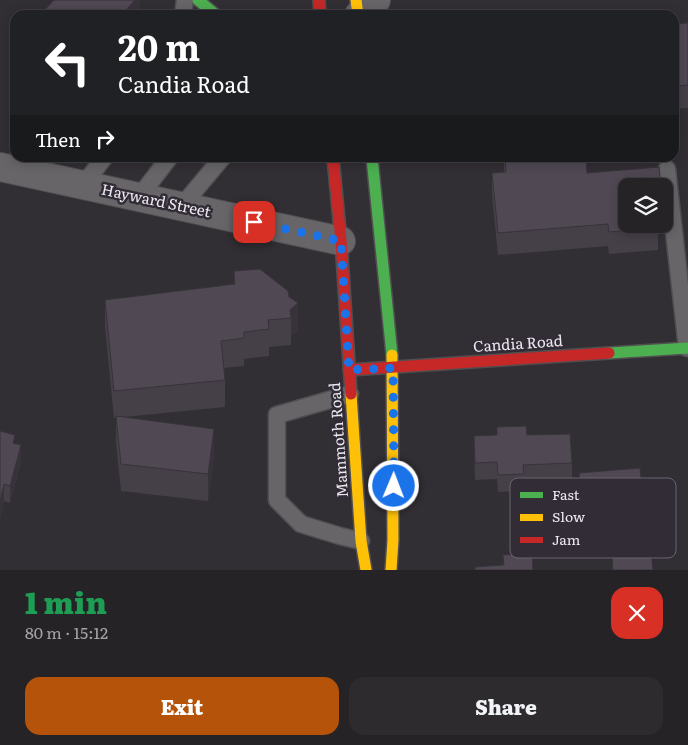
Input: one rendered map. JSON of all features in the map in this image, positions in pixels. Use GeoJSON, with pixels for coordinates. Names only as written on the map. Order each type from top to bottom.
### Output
{"type":"FeatureCollection","features":[{"type":"Feature","properties":{"kind":"main road"},"geometry":{"type":"LineString","coordinates":[[198,0],[210,10]]}},
{"type":"Feature","properties":{"kind":"main road","name":"Mammoth Road"},"geometry":{"type":"LineString","coordinates":[[333,162],[341,241],[350,394],[366,570]]}},
{"type":"Feature","properties":{"kind":"main road"},"geometry":{"type":"LineString","coordinates":[[372,162],[393,368],[393,530],[391,570]]}},
{"type":"Feature","properties":{"kind":"main road","name":"Candia Road"},"geometry":{"type":"LineString","coordinates":[[349,370],[688,350]]}},
{"type":"Feature","properties":{"kind":"street"},"geometry":{"type":"LineString","coordinates":[[365,10],[376,0]]}},
{"type":"Feature","properties":{"kind":"street","name":"Hayward Street"},"geometry":{"type":"LineString","coordinates":[[0,167],[341,241]]}},
{"type":"Feature","properties":{"kind":"lane"},"geometry":{"type":"LineString","coordinates":[[83,185],[101,162]]}},
{"type":"Feature","properties":{"kind":"lane"},"geometry":{"type":"LineString","coordinates":[[139,197],[166,162]]}},
{"type":"Feature","properties":{"kind":"lane"},"geometry":{"type":"LineString","coordinates":[[181,207],[219,162]]}},
{"type":"Feature","properties":{"kind":"lane"},"geometry":{"type":"LineString","coordinates":[[667,169],[688,350]]}},
{"type":"Feature","properties":{"kind":"lane"},"geometry":{"type":"LineString","coordinates":[[350,394],[277,415],[277,500],[301,524],[362,541]]}},
{"type":"Feature","properties":{"kind":"building"},"geometry":{"type":"Polygon","coordinates":[[[54,0],[135,0],[126,10],[45,10],[54,0]]]}},
{"type":"Feature","properties":{"kind":"building"},"geometry":{"type":"Polygon","coordinates":[[[688,23],[688,85],[679,86],[679,24],[688,23]]]}},
{"type":"Feature","properties":{"kind":"building"},"geometry":{"type":"Polygon","coordinates":[[[505,162],[586,162],[587,173],[659,167],[660,178],[618,178],[618,231],[609,232],[608,224],[498,233],[492,173],[506,172],[505,162]]]}},
{"type":"Feature","properties":{"kind":"building"},"geometry":{"type":"Polygon","coordinates":[[[260,269],[288,291],[289,297],[298,303],[290,310],[291,318],[268,320],[269,329],[244,332],[244,338],[221,341],[225,380],[114,391],[105,300],[235,284],[234,271],[260,269]]]}},
{"type":"Feature","properties":{"kind":"building"},"geometry":{"type":"Polygon","coordinates":[[[116,416],[214,429],[208,474],[121,464],[116,416]]]}},
{"type":"Feature","properties":{"kind":"building"},"geometry":{"type":"Polygon","coordinates":[[[526,426],[527,435],[570,434],[572,463],[523,465],[524,474],[498,475],[497,462],[475,463],[474,436],[497,435],[497,427],[526,426]]]}},
{"type":"Feature","properties":{"kind":"building"},"geometry":{"type":"Polygon","coordinates":[[[0,431],[15,435],[13,443],[21,445],[10,486],[4,484],[0,502],[0,431]]]}},
{"type":"Feature","properties":{"kind":"building"},"geometry":{"type":"Polygon","coordinates":[[[640,468],[641,478],[579,478],[579,473],[640,468]]]}},
{"type":"Feature","properties":{"kind":"building"},"geometry":{"type":"Polygon","coordinates":[[[503,555],[510,555],[510,558],[532,558],[533,570],[475,570],[475,567],[504,565],[503,555]]]}},
{"type":"Feature","properties":{"kind":"building"},"geometry":{"type":"Polygon","coordinates":[[[612,558],[652,558],[653,570],[613,570],[612,558]]]}},
{"type":"Feature","properties":{"kind":"traffic: fast"},"geometry":{"type":"LineString","coordinates":[[198,0],[210,10]]}},
{"type":"Feature","properties":{"kind":"traffic: fast"},"geometry":{"type":"LineString","coordinates":[[372,162],[392,355]]}},
{"type":"Feature","properties":{"kind":"traffic: fast"},"geometry":{"type":"LineString","coordinates":[[609,353],[688,348]]}},
{"type":"Feature","properties":{"kind":"traffic: slow"},"geometry":{"type":"LineString","coordinates":[[356,0],[357,10]]}},
{"type":"Feature","properties":{"kind":"traffic: slow"},"geometry":{"type":"LineString","coordinates":[[391,570],[393,540],[392,355]]}},
{"type":"Feature","properties":{"kind":"traffic: slow"},"geometry":{"type":"LineString","coordinates":[[351,394],[361,541],[366,570]]}},
{"type":"Feature","properties":{"kind":"traffic: jam"},"geometry":{"type":"LineString","coordinates":[[319,0],[320,10]]}},
{"type":"Feature","properties":{"kind":"traffic: jam"},"geometry":{"type":"LineString","coordinates":[[333,162],[341,241],[351,394]]}},
{"type":"Feature","properties":{"kind":"traffic: jam"},"geometry":{"type":"LineString","coordinates":[[349,370],[609,353]]}},
{"type":"Feature","properties":{"kind":"route"},"geometry":{"type":"LineString","coordinates":[[254,222],[341,241],[349,370],[393,368],[394,486]]}}]}
